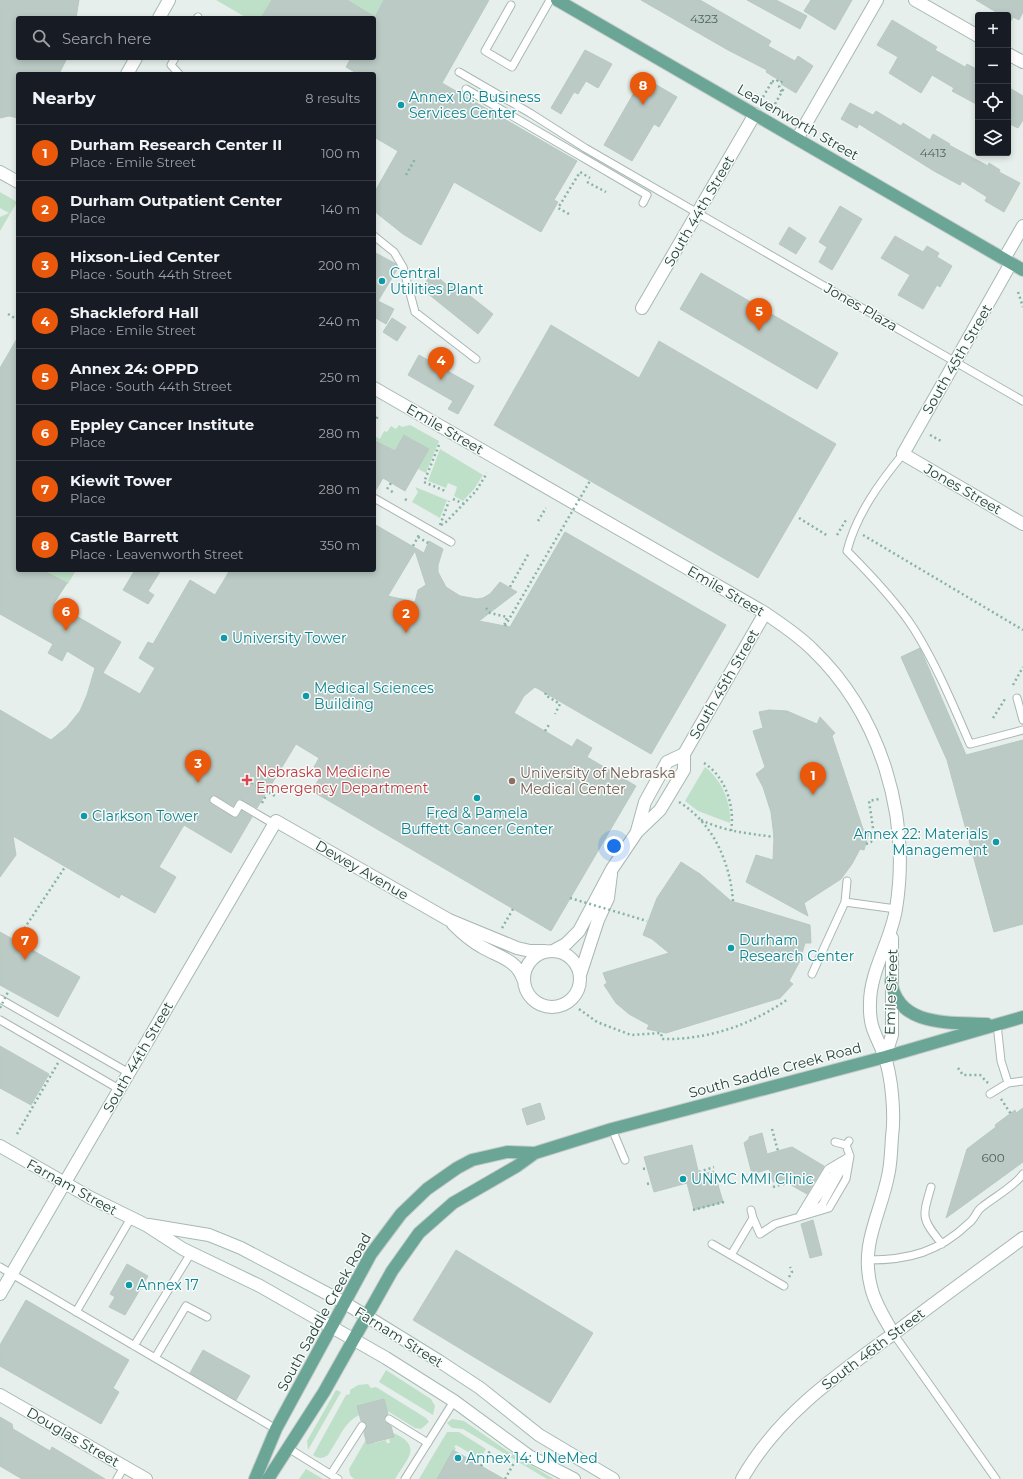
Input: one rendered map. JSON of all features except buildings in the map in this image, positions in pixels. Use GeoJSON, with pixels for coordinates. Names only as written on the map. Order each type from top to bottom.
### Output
{"type":"FeatureCollection","features":[{"type":"Feature","properties":{"kind":"main road","name":"Leavenworth Street"},"geometry":{"type":"LineString","coordinates":[[557,0],[1023,270]]}},
{"type":"Feature","properties":{"kind":"main road"},"geometry":{"type":"LineString","coordinates":[[891,981],[896,998],[905,1010],[912,1014],[936,1020],[997,1024]]}},
{"type":"Feature","properties":{"kind":"main road","name":"South Saddle Creek Road"},"geometry":{"type":"LineString","coordinates":[[255,1479],[276,1429],[371,1254],[390,1227],[409,1205],[427,1189],[457,1168],[472,1160],[506,1152],[534,1153],[612,1129],[885,1057],[1023,1017]]}},
{"type":"Feature","properties":{"kind":"main road","name":"South Saddle Creek Road"},"geometry":{"type":"LineString","coordinates":[[268,1479],[324,1392],[392,1271],[419,1233],[453,1203],[517,1166],[534,1153]]}},
{"type":"Feature","properties":{"kind":"street"},"geometry":{"type":"LineString","coordinates":[[160,16],[169,0]]}},
{"type":"Feature","properties":{"kind":"street"},"geometry":{"type":"LineString","coordinates":[[797,139],[877,0]]}},
{"type":"Feature","properties":{"kind":"street"},"geometry":{"type":"LineString","coordinates":[[915,0],[975,34]]}},
{"type":"Feature","properties":{"kind":"street"},"geometry":{"type":"LineString","coordinates":[[1011,56],[1023,62]]}},
{"type":"Feature","properties":{"kind":"street"},"geometry":{"type":"LineString","coordinates":[[128,72],[135,60]]}},
{"type":"Feature","properties":{"kind":"street","name":"South 44th Street"},"geometry":{"type":"LineString","coordinates":[[642,308],[755,114]]}},
{"type":"Feature","properties":{"kind":"street"},"geometry":{"type":"LineString","coordinates":[[0,172],[16,181]]}},
{"type":"Feature","properties":{"kind":"street","name":"South 45th Street"},"geometry":{"type":"LineString","coordinates":[[903,454],[955,362],[1008,261],[1023,226]]}},
{"type":"Feature","properties":{"kind":"street","name":"Emile Street"},"geometry":{"type":"LineString","coordinates":[[376,389],[765,613],[812,649],[830,668],[858,707],[873,735],[888,775],[898,827],[900,873],[893,926],[891,981],[892,1035],[885,1057]]}},
{"type":"Feature","properties":{"kind":"street","name":"Jones Street"},"geometry":{"type":"LineString","coordinates":[[903,454],[1023,524]]}},
{"type":"Feature","properties":{"kind":"street","name":"South 45th Street"},"geometry":{"type":"LineString","coordinates":[[612,869],[608,898],[598,920],[580,975],[580,984],[577,993],[564,1005],[554,1007],[541,1005],[530,997],[525,988],[523,979],[525,970],[530,961],[537,955],[566,944],[579,931],[612,869],[637,832],[660,810],[684,770],[684,754],[765,613]]}},
{"type":"Feature","properties":{"kind":"street","name":"South 45th Street"},"geometry":{"type":"LineString","coordinates":[[637,832],[645,802],[667,762],[684,754]]}},
{"type":"Feature","properties":{"kind":"street","name":"South 44th Street"},"geometry":{"type":"LineString","coordinates":[[0,1294],[275,822]]}},
{"type":"Feature","properties":{"kind":"street","name":"Dewey Avenue"},"geometry":{"type":"LineString","coordinates":[[275,822],[449,920],[517,948],[530,951],[550,951]]}},
{"type":"Feature","properties":{"kind":"street","name":"Dewey Avenue"},"geometry":{"type":"LineString","coordinates":[[449,920],[470,939],[520,969],[523,979]]}},
{"type":"Feature","properties":{"kind":"street","name":"Emile Street"},"geometry":{"type":"LineString","coordinates":[[893,926],[878,968],[870,1001],[872,1030],[885,1057],[892,1094],[894,1124],[888,1176],[870,1235],[868,1260],[871,1288],[893,1334]]}},
{"type":"Feature","properties":{"kind":"street"},"geometry":{"type":"LineString","coordinates":[[550,951],[564,953],[572,958],[578,966],[580,975]]}},
{"type":"Feature","properties":{"kind":"street","name":"Farnam Street"},"geometry":{"type":"LineString","coordinates":[[0,1146],[64,1184],[146,1225],[191,1253],[260,1286],[354,1339],[454,1401],[529,1456],[574,1479]]}},
{"type":"Feature","properties":{"kind":"street","name":"Farnam Street"},"geometry":{"type":"LineString","coordinates":[[146,1225],[209,1235],[241,1248],[345,1303],[367,1315],[480,1388],[540,1435],[613,1479]]}},
{"type":"Feature","properties":{"kind":"street","name":"South 46th Street"},"geometry":{"type":"LineString","coordinates":[[742,1479],[763,1446],[785,1421],[823,1386],[1023,1238]]}},
{"type":"Feature","properties":{"kind":"street","name":"Douglas Street"},"geometry":{"type":"LineString","coordinates":[[0,1395],[146,1479]]}},
{"type":"Feature","properties":{"kind":"lane"},"geometry":{"type":"LineString","coordinates":[[511,6],[485,51],[512,67],[550,0]]}},
{"type":"Feature","properties":{"kind":"lane"},"geometry":{"type":"LineString","coordinates":[[174,60],[171,64],[177,72]]}},
{"type":"Feature","properties":{"kind":"lane","name":"Jones Plaza"},"geometry":{"type":"LineString","coordinates":[[459,72],[698,213],[1023,401]]}},
{"type":"Feature","properties":{"kind":"lane"},"geometry":{"type":"LineString","coordinates":[[466,89],[647,195],[643,203]]}},
{"type":"Feature","properties":{"kind":"lane"},"geometry":{"type":"LineString","coordinates":[[376,238],[394,252],[400,262],[415,312],[476,360]]}},
{"type":"Feature","properties":{"kind":"lane"},"geometry":{"type":"LineString","coordinates":[[903,454],[884,478],[863,513],[851,534],[847,551],[872,576],[913,628],[944,684],[970,744],[1023,730]]}},
{"type":"Feature","properties":{"kind":"lane"},"geometry":{"type":"LineString","coordinates":[[376,499],[451,542]]}},
{"type":"Feature","properties":{"kind":"lane"},"geometry":{"type":"LineString","coordinates":[[1017,698],[1023,720]]}},
{"type":"Feature","properties":{"kind":"lane"},"geometry":{"type":"LineString","coordinates":[[214,800],[235,813],[240,804],[275,822]]}},
{"type":"Feature","properties":{"kind":"lane"},"geometry":{"type":"LineString","coordinates":[[812,974],[845,902],[847,881]]}},
{"type":"Feature","properties":{"kind":"lane"},"geometry":{"type":"LineString","coordinates":[[845,902],[896,909]]}},
{"type":"Feature","properties":{"kind":"lane"},"geometry":{"type":"LineString","coordinates":[[0,999],[129,1073]]}},
{"type":"Feature","properties":{"kind":"lane"},"geometry":{"type":"LineString","coordinates":[[0,1020],[119,1089]]}},
{"type":"Feature","properties":{"kind":"lane"},"geometry":{"type":"LineString","coordinates":[[997,1024],[1001,1061],[1008,1083]]}},
{"type":"Feature","properties":{"kind":"lane"},"geometry":{"type":"LineString","coordinates":[[990,1094],[1008,1083],[1023,1081]]}},
{"type":"Feature","properties":{"kind":"lane"},"geometry":{"type":"LineString","coordinates":[[612,1129],[625,1160]]}},
{"type":"Feature","properties":{"kind":"lane"},"geometry":{"type":"LineString","coordinates":[[751,1210],[760,1234],[775,1224],[799,1217],[822,1205],[850,1156],[848,1143],[835,1142]]}},
{"type":"Feature","properties":{"kind":"lane"},"geometry":{"type":"LineString","coordinates":[[799,1217],[828,1168],[850,1156]]}},
{"type":"Feature","properties":{"kind":"lane"},"geometry":{"type":"LineString","coordinates":[[868,1260],[907,1258],[922,1254],[942,1244],[970,1223],[979,1209],[1023,1176]]}},
{"type":"Feature","properties":{"kind":"lane"},"geometry":{"type":"LineString","coordinates":[[931,1187],[924,1218],[928,1226],[942,1244]]}},
{"type":"Feature","properties":{"kind":"lane"},"geometry":{"type":"LineString","coordinates":[[76,1312],[131,1218]]}},
{"type":"Feature","properties":{"kind":"lane"},"geometry":{"type":"LineString","coordinates":[[731,1255],[753,1218]]}},
{"type":"Feature","properties":{"kind":"lane"},"geometry":{"type":"LineString","coordinates":[[712,1244],[784,1286]]}},
{"type":"Feature","properties":{"kind":"lane"},"geometry":{"type":"LineString","coordinates":[[134,1346],[191,1253]]}},
{"type":"Feature","properties":{"kind":"lane"},"geometry":{"type":"LineString","coordinates":[[0,1267],[276,1429]]}},
{"type":"Feature","properties":{"kind":"lane"},"geometry":{"type":"LineString","coordinates":[[155,1358],[186,1306],[207,1317]]}},
{"type":"Feature","properties":{"kind":"lane"},"geometry":{"type":"LineString","coordinates":[[893,1334],[996,1479]]}},
{"type":"Feature","properties":{"kind":"lane"},"geometry":{"type":"LineString","coordinates":[[405,1479],[454,1401]]}},
{"type":"Feature","properties":{"kind":"lane"},"geometry":{"type":"LineString","coordinates":[[389,1419],[428,1443]]}},
{"type":"Feature","properties":{"kind":"lane"},"geometry":{"type":"LineString","coordinates":[[330,1474],[362,1426]]}},
{"type":"Feature","properties":{"kind":"lane"},"geometry":{"type":"LineString","coordinates":[[288,1448],[338,1479]]}},
{"type":"Feature","properties":{"kind":"lane"},"geometry":{"type":"LineString","coordinates":[[117,1479],[124,1467]]}},
{"type":"Feature","properties":{"kind":"path"},"geometry":{"type":"LineString","coordinates":[[763,97],[772,80],[776,82],[780,80],[779,87],[782,92]]}},
{"type":"Feature","properties":{"kind":"path"},"geometry":{"type":"LineString","coordinates":[[775,104],[784,88]]}},
{"type":"Feature","properties":{"kind":"path"},"geometry":{"type":"LineString","coordinates":[[406,175],[415,159]]}},
{"type":"Feature","properties":{"kind":"path"},"geometry":{"type":"LineString","coordinates":[[569,214],[558,208],[580,172],[590,178]]}},
{"type":"Feature","properties":{"kind":"path"},"geometry":{"type":"LineString","coordinates":[[587,182],[606,192]]}},
{"type":"Feature","properties":{"kind":"path"},"geometry":{"type":"LineString","coordinates":[[1018,292],[1023,307]]}},
{"type":"Feature","properties":{"kind":"path"},"geometry":{"type":"LineString","coordinates":[[8,314],[16,319]]}},
{"type":"Feature","properties":{"kind":"path"},"geometry":{"type":"LineString","coordinates":[[376,420],[378,416]]}},
{"type":"Feature","properties":{"kind":"path"},"geometry":{"type":"LineString","coordinates":[[930,436],[944,442]]}},
{"type":"Feature","properties":{"kind":"path"},"geometry":{"type":"LineString","coordinates":[[439,445],[424,482],[445,490]]}},
{"type":"Feature","properties":{"kind":"path"},"geometry":{"type":"LineString","coordinates":[[449,500],[440,525],[446,522],[476,491],[487,473]]}},
{"type":"Feature","properties":{"kind":"path"},"geometry":{"type":"LineString","coordinates":[[486,608],[490,613],[507,618],[505,626],[590,481]]}},
{"type":"Feature","properties":{"kind":"path"},"geometry":{"type":"LineString","coordinates":[[387,489],[391,483]]}},
{"type":"Feature","properties":{"kind":"path"},"geometry":{"type":"LineString","coordinates":[[405,499],[409,502]]}},
{"type":"Feature","properties":{"kind":"path"},"geometry":{"type":"LineString","coordinates":[[453,499],[464,504]]}},
{"type":"Feature","properties":{"kind":"path"},"geometry":{"type":"LineString","coordinates":[[538,521],[546,508]]}},
{"type":"Feature","properties":{"kind":"path"},"geometry":{"type":"LineString","coordinates":[[799,518],[828,536]]}},
{"type":"Feature","properties":{"kind":"path"},"geometry":{"type":"LineString","coordinates":[[413,546],[421,532]]}},
{"type":"Feature","properties":{"kind":"path"},"geometry":{"type":"LineString","coordinates":[[861,533],[1023,630]]}},
{"type":"Feature","properties":{"kind":"path"},"geometry":{"type":"LineString","coordinates":[[418,537],[428,543]]}},
{"type":"Feature","properties":{"kind":"path"},"geometry":{"type":"LineString","coordinates":[[510,587],[529,554]]}},
{"type":"Feature","properties":{"kind":"path"},"geometry":{"type":"LineString","coordinates":[[1013,685],[1023,667]]}},
{"type":"Feature","properties":{"kind":"path"},"geometry":{"type":"LineString","coordinates":[[546,693],[545,695],[560,704],[555,714]]}},
{"type":"Feature","properties":{"kind":"path"},"geometry":{"type":"LineString","coordinates":[[993,718],[1005,699]]}},
{"type":"Feature","properties":{"kind":"path"},"geometry":{"type":"LineString","coordinates":[[545,731],[550,723]]}},
{"type":"Feature","properties":{"kind":"path"},"geometry":{"type":"LineString","coordinates":[[704,763],[712,769],[720,779],[729,797],[732,813],[731,831]]}},
{"type":"Feature","properties":{"kind":"path"},"geometry":{"type":"LineString","coordinates":[[247,780],[275,796]]}},
{"type":"Feature","properties":{"kind":"path"},"geometry":{"type":"LineString","coordinates":[[262,803],[268,792]]}},
{"type":"Feature","properties":{"kind":"path"},"geometry":{"type":"LineString","coordinates":[[866,844],[871,842],[874,835],[869,801],[879,799]]}},
{"type":"Feature","properties":{"kind":"path"},"geometry":{"type":"LineString","coordinates":[[677,801],[699,818],[714,839],[729,872],[733,901]]}},
{"type":"Feature","properties":{"kind":"path"},"geometry":{"type":"LineString","coordinates":[[699,818],[731,831],[751,835],[774,836]]}},
{"type":"Feature","properties":{"kind":"path"},"geometry":{"type":"LineString","coordinates":[[16,941],[65,867]]}},
{"type":"Feature","properties":{"kind":"path"},"geometry":{"type":"LineString","coordinates":[[570,898],[647,921]]}},
{"type":"Feature","properties":{"kind":"path"},"geometry":{"type":"LineString","coordinates":[[502,928],[513,909]]}},
{"type":"Feature","properties":{"kind":"path"},"geometry":{"type":"LineString","coordinates":[[0,1008],[9,990]]}},
{"type":"Feature","properties":{"kind":"path"},"geometry":{"type":"LineString","coordinates":[[579,1008],[597,1022],[631,1035],[661,1033],[662,1039],[673,1039],[705,1036],[739,1026],[764,1014],[788,999]]}},
{"type":"Feature","properties":{"kind":"path"},"geometry":{"type":"LineString","coordinates":[[17,1134],[59,1062]]}},
{"type":"Feature","properties":{"kind":"path"},"geometry":{"type":"LineString","coordinates":[[958,1068],[963,1075],[980,1075],[989,1084]]}},
{"type":"Feature","properties":{"kind":"path"},"geometry":{"type":"LineString","coordinates":[[999,1097],[1011,1114]]}},
{"type":"Feature","properties":{"kind":"path"},"geometry":{"type":"LineString","coordinates":[[772,1129],[778,1151]]}},
{"type":"Feature","properties":{"kind":"path"},"geometry":{"type":"LineString","coordinates":[[699,1172],[714,1167]]}},
{"type":"Feature","properties":{"kind":"path"},"geometry":{"type":"LineString","coordinates":[[643,1169],[647,1168]]}},
{"type":"Feature","properties":{"kind":"path"},"geometry":{"type":"LineString","coordinates":[[647,1184],[651,1183]]}},
{"type":"Feature","properties":{"kind":"path"},"geometry":{"type":"LineString","coordinates":[[773,1187],[787,1183]]}},
{"type":"Feature","properties":{"kind":"path"},"geometry":{"type":"LineString","coordinates":[[693,1210],[724,1202]]}},
{"type":"Feature","properties":{"kind":"path"},"geometry":{"type":"LineString","coordinates":[[790,1267],[791,1273]]}},
{"type":"Feature","properties":{"kind":"path"},"geometry":{"type":"LineString","coordinates":[[481,1466],[490,1449]]}},
{"type":"Feature","properties":{"kind":"path"},"geometry":{"type":"LineString","coordinates":[[505,1479],[514,1463]]}},
{"type":"Feature","properties":{"kind":"green space"},"geometry":{"type":"Polygon","coordinates":[[[216,0],[272,0],[262,16],[244,16],[216,0]]]}},
{"type":"Feature","properties":{"kind":"green space"},"geometry":{"type":"Polygon","coordinates":[[[347,0],[384,0],[376,16],[347,0]]]}},
{"type":"Feature","properties":{"kind":"green space"},"geometry":{"type":"Polygon","coordinates":[[[0,192],[16,201],[0,231],[0,217],[9,213],[0,208],[0,192]]]}},
{"type":"Feature","properties":{"kind":"green space"},"geometry":{"type":"Polygon","coordinates":[[[399,425],[402,427],[410,425],[439,441],[426,473],[418,469],[429,449],[405,435],[395,451],[376,440],[376,437],[380,439],[384,431],[387,432],[391,426],[396,429],[399,425]]]}},
{"type":"Feature","properties":{"kind":"green space"},"geometry":{"type":"Polygon","coordinates":[[[440,449],[483,475],[474,489],[463,501],[454,496],[457,487],[448,483],[446,488],[428,481],[440,449]]]}},
{"type":"Feature","properties":{"kind":"green space"},"geometry":{"type":"Polygon","coordinates":[[[415,487],[447,500],[440,518],[412,502],[418,492],[415,487]]]}},
{"type":"Feature","properties":{"kind":"green space"},"geometry":{"type":"Polygon","coordinates":[[[46,572],[75,572],[68,584],[46,572]]]}},
{"type":"Feature","properties":{"kind":"green space"},"geometry":{"type":"Polygon","coordinates":[[[705,767],[716,778],[724,792],[729,808],[730,823],[698,811],[685,801],[705,767]]]}},
{"type":"Feature","properties":{"kind":"green space"},"geometry":{"type":"Polygon","coordinates":[[[386,1370],[431,1399],[435,1406],[433,1415],[379,1382],[386,1370]]]}},
{"type":"Feature","properties":{"kind":"green space"},"geometry":{"type":"Polygon","coordinates":[[[368,1384],[371,1388],[376,1387],[426,1418],[429,1422],[421,1429],[415,1428],[381,1407],[353,1419],[343,1430],[328,1455],[320,1458],[313,1455],[346,1395],[350,1394],[350,1390],[358,1385],[368,1384]]]}},
{"type":"Feature","properties":{"kind":"green space"},"geometry":{"type":"Polygon","coordinates":[[[336,1390],[341,1392],[308,1450],[307,1441],[336,1390]]]}},
{"type":"Feature","properties":{"kind":"green space"},"geometry":{"type":"Polygon","coordinates":[[[452,1419],[464,1421],[506,1450],[554,1479],[547,1479],[463,1429],[452,1428],[447,1423],[452,1419]]]}},
{"type":"Feature","properties":{"kind":"green space"},"geometry":{"type":"Polygon","coordinates":[[[389,1431],[400,1436],[410,1446],[409,1457],[395,1479],[354,1479],[350,1475],[349,1469],[368,1436],[372,1435],[374,1443],[386,1440],[387,1443],[390,1443],[389,1439],[391,1439],[389,1431]]]}},
{"type":"Feature","properties":{"kind":"green space"},"geometry":{"type":"Polygon","coordinates":[[[447,1432],[459,1432],[486,1449],[480,1459],[456,1445],[454,1447],[456,1448],[437,1479],[419,1479],[447,1432]]]}},
{"type":"Feature","properties":{"kind":"green space"},"geometry":{"type":"Polygon","coordinates":[[[306,1469],[323,1479],[299,1479],[306,1469]]]}},
{"type":"Feature","properties":{"kind":"place","name":"Annex 10: Business Services Center"},"geometry":{"type":"Point","coordinates":[401,105]}},
{"type":"Feature","properties":{"kind":"place","name":"Castle Barrett"},"geometry":{"type":"Point","coordinates":[643,105]}},
{"type":"Feature","properties":{"kind":"place","name":"Central Utilities Plant"},"geometry":{"type":"Point","coordinates":[382,281]}},
{"type":"Feature","properties":{"kind":"place","name":"Annex 24: OPPD"},"geometry":{"type":"Point","coordinates":[759,331]}},
{"type":"Feature","properties":{"kind":"place","name":"Shackleford Hall"},"geometry":{"type":"Point","coordinates":[441,380]}},
{"type":"Feature","properties":{"kind":"place","name":"Eppley Cancer Institute"},"geometry":{"type":"Point","coordinates":[66,631]}},
{"type":"Feature","properties":{"kind":"place","name":"Durham Outpatient Center"},"geometry":{"type":"Point","coordinates":[406,633]}},
{"type":"Feature","properties":{"kind":"place","name":"University Tower"},"geometry":{"type":"Point","coordinates":[224,638]}},
{"type":"Feature","properties":{"kind":"place","name":"Medical Sciences Building"},"geometry":{"type":"Point","coordinates":[306,696]}},
{"type":"Feature","properties":{"kind":"place","name":"Nebraska Medicine Emergency Department"},"geometry":{"type":"Point","coordinates":[247,780]}},
{"type":"Feature","properties":{"kind":"place","name":"University of Nebraska Medical Center"},"geometry":{"type":"Point","coordinates":[512,781]}},
{"type":"Feature","properties":{"kind":"place","name":"Hixson-Lied Center"},"geometry":{"type":"Point","coordinates":[198,783]}},
{"type":"Feature","properties":{"kind":"place","name":"Durham Research Center II"},"geometry":{"type":"Point","coordinates":[813,795]}},
{"type":"Feature","properties":{"kind":"place","name":"Fred & Pamela Buffett Cancer Center"},"geometry":{"type":"Point","coordinates":[477,798]}},
{"type":"Feature","properties":{"kind":"place","name":"Clarkson Tower"},"geometry":{"type":"Point","coordinates":[84,816]}},
{"type":"Feature","properties":{"kind":"place","name":"Annex 22: Materials Management"},"geometry":{"type":"Point","coordinates":[996,842]}},
{"type":"Feature","properties":{"kind":"place","name":"Durham Research Center"},"geometry":{"type":"Point","coordinates":[731,948]}},
{"type":"Feature","properties":{"kind":"place","name":"Kiewit Tower"},"geometry":{"type":"Point","coordinates":[25,960]}},
{"type":"Feature","properties":{"kind":"place","name":"UNMC MMI Clinic"},"geometry":{"type":"Point","coordinates":[683,1179]}},
{"type":"Feature","properties":{"kind":"place","name":"Annex 17"},"geometry":{"type":"Point","coordinates":[129,1285]}},
{"type":"Feature","properties":{"kind":"place","name":"Annex 14: UNeMed"},"geometry":{"type":"Point","coordinates":[458,1458]}}]}
